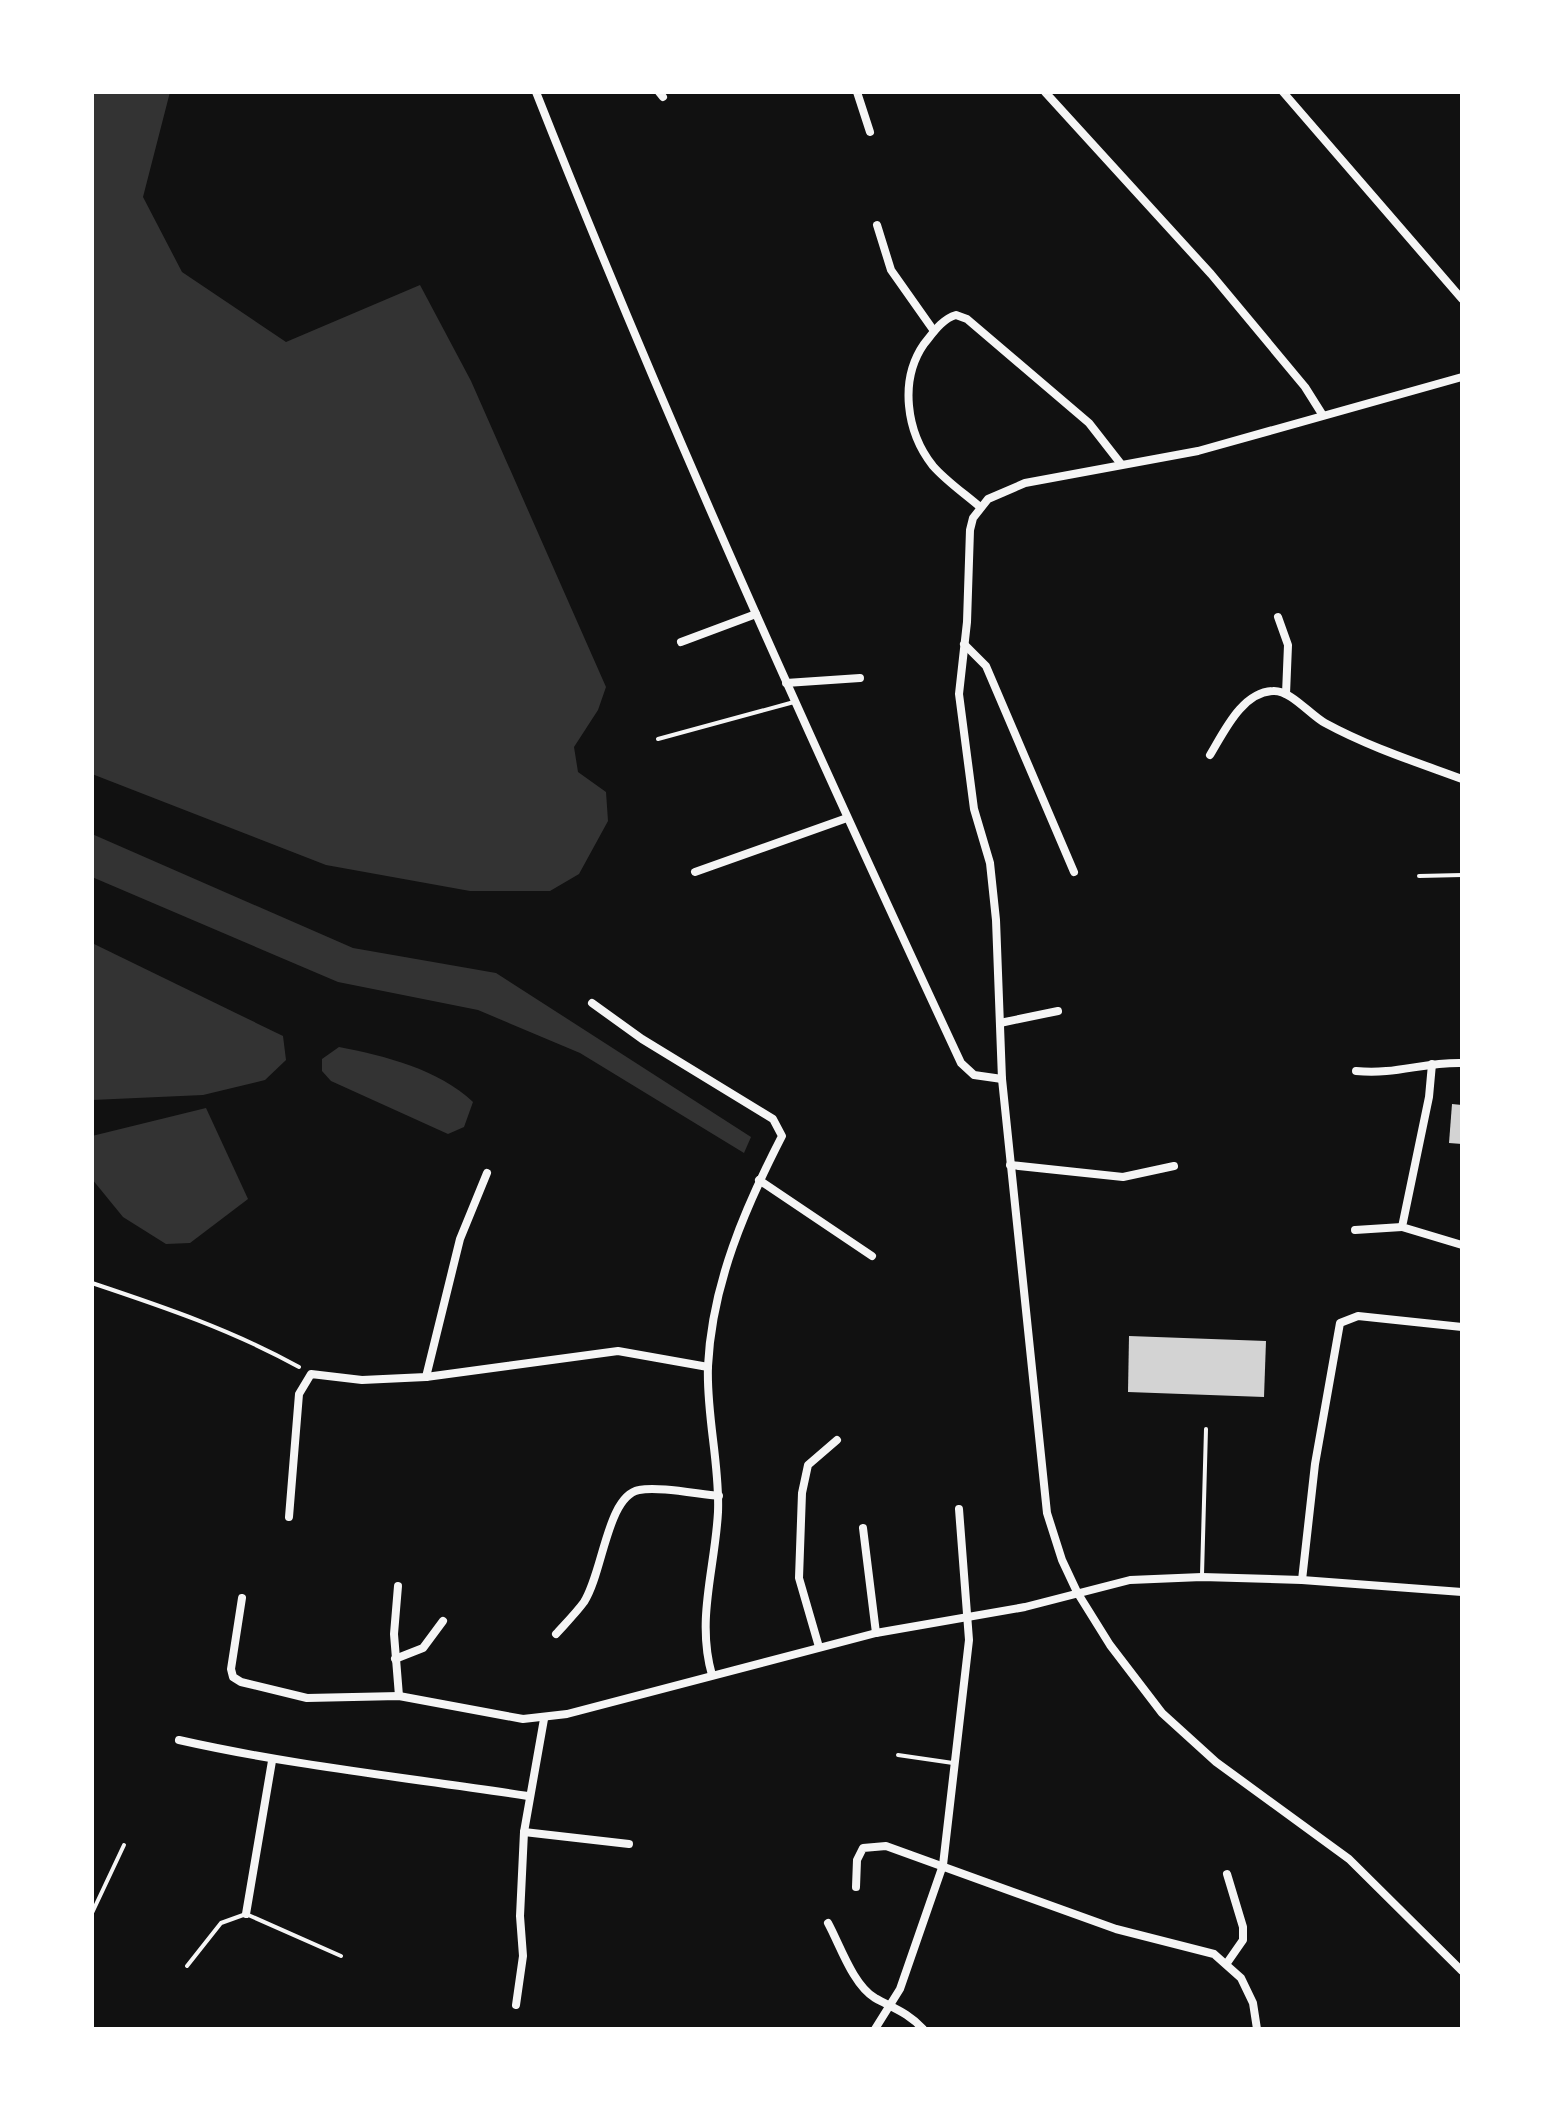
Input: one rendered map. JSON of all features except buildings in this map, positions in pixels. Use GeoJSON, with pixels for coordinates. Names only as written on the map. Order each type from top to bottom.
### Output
{"type":"FeatureCollection","features":[{"type":"Feature","properties":{"kind":"street"},"geometry":{"type":"LineString","coordinates":[[536,92],[666,410],[794,702],[961,1063],[974,1075],[1002,1079]]}},
{"type":"Feature","properties":{"kind":"street"},"geometry":{"type":"LineString","coordinates":[[857,92],[870,132]]}},
{"type":"Feature","properties":{"kind":"street"},"geometry":{"type":"LineString","coordinates":[[1045,92],[1211,274],[1305,387],[1322,414]]}},
{"type":"Feature","properties":{"kind":"street"},"geometry":{"type":"LineString","coordinates":[[1283,92],[1462,299]]}},
{"type":"Feature","properties":{"kind":"street"},"geometry":{"type":"LineString","coordinates":[[877,225],[891,270],[934,331]]}},
{"type":"Feature","properties":{"kind":"street"},"geometry":{"type":"LineString","coordinates":[[980,507],[933,465],[909,412],[908,392],[914,362],[934,331],[949,317],[967,319],[1089,423],[1121,464]]}},
{"type":"Feature","properties":{"kind":"street"},"geometry":{"type":"LineString","coordinates":[[1462,377],[1198,451],[1036,480],[999,493],[980,507],[970,530],[959,694],[974,809],[990,863],[1010,1165],[1047,1513],[1062,1560],[1077,1592],[1110,1645],[1177,1729],[1349,1859],[1462,1971]]}},
{"type":"Feature","properties":{"kind":"street"},"geometry":{"type":"LineString","coordinates":[[681,642],[756,614]]}},
{"type":"Feature","properties":{"kind":"street"},"geometry":{"type":"LineString","coordinates":[[1278,617],[1288,645],[1286,694]]}},
{"type":"Feature","properties":{"kind":"street"},"geometry":{"type":"LineString","coordinates":[[964,644],[986,666],[1074,872]]}},
{"type":"Feature","properties":{"kind":"street"},"geometry":{"type":"LineString","coordinates":[[786,683],[860,678]]}},
{"type":"Feature","properties":{"kind":"street"},"geometry":{"type":"LineString","coordinates":[[1210,755],[1232,717],[1273,691],[1286,694],[1326,723],[1394,755],[1462,779]]}},
{"type":"Feature","properties":{"kind":"street"},"geometry":{"type":"LineString","coordinates":[[695,872],[847,818]]}},
{"type":"Feature","properties":{"kind":"street"},"geometry":{"type":"LineString","coordinates":[[592,1003],[642,1039],[773,1119],[782,1136],[759,1180],[731,1249],[717,1303],[708,1367],[719,1496],[716,1552],[702,1630],[712,1675]]}},
{"type":"Feature","properties":{"kind":"street"},"geometry":{"type":"LineString","coordinates":[[1000,1023],[1058,1011]]}},
{"type":"Feature","properties":{"kind":"street"},"geometry":{"type":"LineString","coordinates":[[1356,1071],[1386,1074],[1432,1064],[1462,1063]]}},
{"type":"Feature","properties":{"kind":"street"},"geometry":{"type":"LineString","coordinates":[[1402,1227],[1429,1097],[1432,1064]]}},
{"type":"Feature","properties":{"kind":"street"},"geometry":{"type":"LineString","coordinates":[[1010,1165],[1123,1177],[1174,1166]]}},
{"type":"Feature","properties":{"kind":"street"},"geometry":{"type":"LineString","coordinates":[[426,1377],[460,1239],[487,1173]]}},
{"type":"Feature","properties":{"kind":"street"},"geometry":{"type":"LineString","coordinates":[[759,1180],[872,1256]]}},
{"type":"Feature","properties":{"kind":"street"},"geometry":{"type":"LineString","coordinates":[[1355,1230],[1402,1227],[1462,1245]]}},
{"type":"Feature","properties":{"kind":"street"},"geometry":{"type":"LineString","coordinates":[[1302,1580],[1315,1464],[1340,1323],[1358,1316],[1462,1327]]}},
{"type":"Feature","properties":{"kind":"street"},"geometry":{"type":"LineString","coordinates":[[289,1517],[299,1394],[303,1382],[311,1374],[362,1380],[426,1377],[618,1351],[641,1352],[708,1367]]}},
{"type":"Feature","properties":{"kind":"street"},"geometry":{"type":"LineString","coordinates":[[819,1647],[799,1578],[802,1493],[808,1465],[837,1440]]}},
{"type":"Feature","properties":{"kind":"street"},"geometry":{"type":"LineString","coordinates":[[556,1634],[584,1601],[601,1567],[614,1510],[625,1496],[639,1490],[719,1496]]}},
{"type":"Feature","properties":{"kind":"street"},"geometry":{"type":"LineString","coordinates":[[875,2029],[900,1989],[943,1865],[966,1678],[969,1615],[959,1509]]}},
{"type":"Feature","properties":{"kind":"street"},"geometry":{"type":"LineString","coordinates":[[863,1528],[876,1633]]}},
{"type":"Feature","properties":{"kind":"street"},"geometry":{"type":"LineString","coordinates":[[242,1598],[231,1669],[233,1677],[307,1698],[399,1696],[500,1716],[544,1719],[876,1633],[1025,1607],[1130,1580],[1202,1577],[1302,1580],[1462,1592]]}},
{"type":"Feature","properties":{"kind":"street"},"geometry":{"type":"LineString","coordinates":[[398,1586],[395,1659],[399,1696]]}},
{"type":"Feature","properties":{"kind":"street"},"geometry":{"type":"LineString","coordinates":[[395,1659],[423,1648],[443,1621]]}},
{"type":"Feature","properties":{"kind":"street"},"geometry":{"type":"LineString","coordinates":[[516,2005],[523,1956],[520,1916],[524,1832],[544,1719]]}},
{"type":"Feature","properties":{"kind":"street"},"geometry":{"type":"LineString","coordinates":[[179,1740],[272,1761],[335,1766],[528,1796]]}},
{"type":"Feature","properties":{"kind":"street"},"geometry":{"type":"LineString","coordinates":[[246,1914],[272,1761]]}},
{"type":"Feature","properties":{"kind":"street"},"geometry":{"type":"LineString","coordinates":[[524,1832],[629,1844]]}},
{"type":"Feature","properties":{"kind":"street"},"geometry":{"type":"LineString","coordinates":[[856,1887],[857,1860],[863,1848],[886,1846],[1059,1911],[1214,1954],[1241,1978],[1253,2003],[1257,2029]]}},
{"type":"Feature","properties":{"kind":"street"},"geometry":{"type":"LineString","coordinates":[[1227,1874],[1243,1927],[1243,1940],[1227,1963]]}},
{"type":"Feature","properties":{"kind":"street"},"geometry":{"type":"LineString","coordinates":[[828,1923],[862,1986],[874,1998],[891,2004],[923,2029]]}},
{"type":"Feature","properties":{"kind":"lane"},"geometry":{"type":"LineString","coordinates":[[658,739],[794,702]]}},
{"type":"Feature","properties":{"kind":"lane"},"geometry":{"type":"LineString","coordinates":[[1419,876],[1462,875]]}},
{"type":"Feature","properties":{"kind":"lane"},"geometry":{"type":"LineString","coordinates":[[1202,1577],[1206,1429]]}},
{"type":"Feature","properties":{"kind":"lane"},"geometry":{"type":"LineString","coordinates":[[898,1755],[956,1763]]}},
{"type":"Feature","properties":{"kind":"lane"},"geometry":{"type":"LineString","coordinates":[[187,1966],[221,1923],[246,1914],[341,1956]]}},
{"type":"Feature","properties":{"kind":"path"},"geometry":{"type":"LineString","coordinates":[[92,1283],[234,1333],[311,1374]]}},
{"type":"Feature","properties":{"kind":"path"},"geometry":{"type":"LineString","coordinates":[[92,1913],[124,1845]]}},
{"type":"Feature","properties":{"kind":"shaded area"},"geometry":{"type":"Polygon","coordinates":[[[92,92],[170,92],[143,197],[182,272],[286,342],[420,285],[471,381],[606,687],[598,710],[574,747],[578,772],[606,792],[608,821],[579,874],[550,891],[470,891],[326,865],[92,774],[92,92]]]}},
{"type":"Feature","properties":{"kind":"shaded area"},"geometry":{"type":"Polygon","coordinates":[[[92,834],[353,948],[496,973],[751,1137],[744,1153],[580,1053],[478,1010],[338,982],[92,877],[92,834]]]}},
{"type":"Feature","properties":{"kind":"shaded area"},"geometry":{"type":"Polygon","coordinates":[[[92,943],[283,1036],[286,1060],[265,1080],[203,1095],[92,1100],[92,943]]]}},
{"type":"Feature","properties":{"kind":"shaded area"},"geometry":{"type":"Polygon","coordinates":[[[339,1047],[410,1066],[444,1081],[473,1102],[464,1127],[448,1134],[331,1081],[322,1071],[322,1059],[339,1047]]]}},
{"type":"Feature","properties":{"kind":"shaded area"},"geometry":{"type":"Polygon","coordinates":[[[206,1108],[248,1199],[190,1243],[166,1244],[123,1217],[92,1179],[92,1136],[206,1108]]]}}]}
